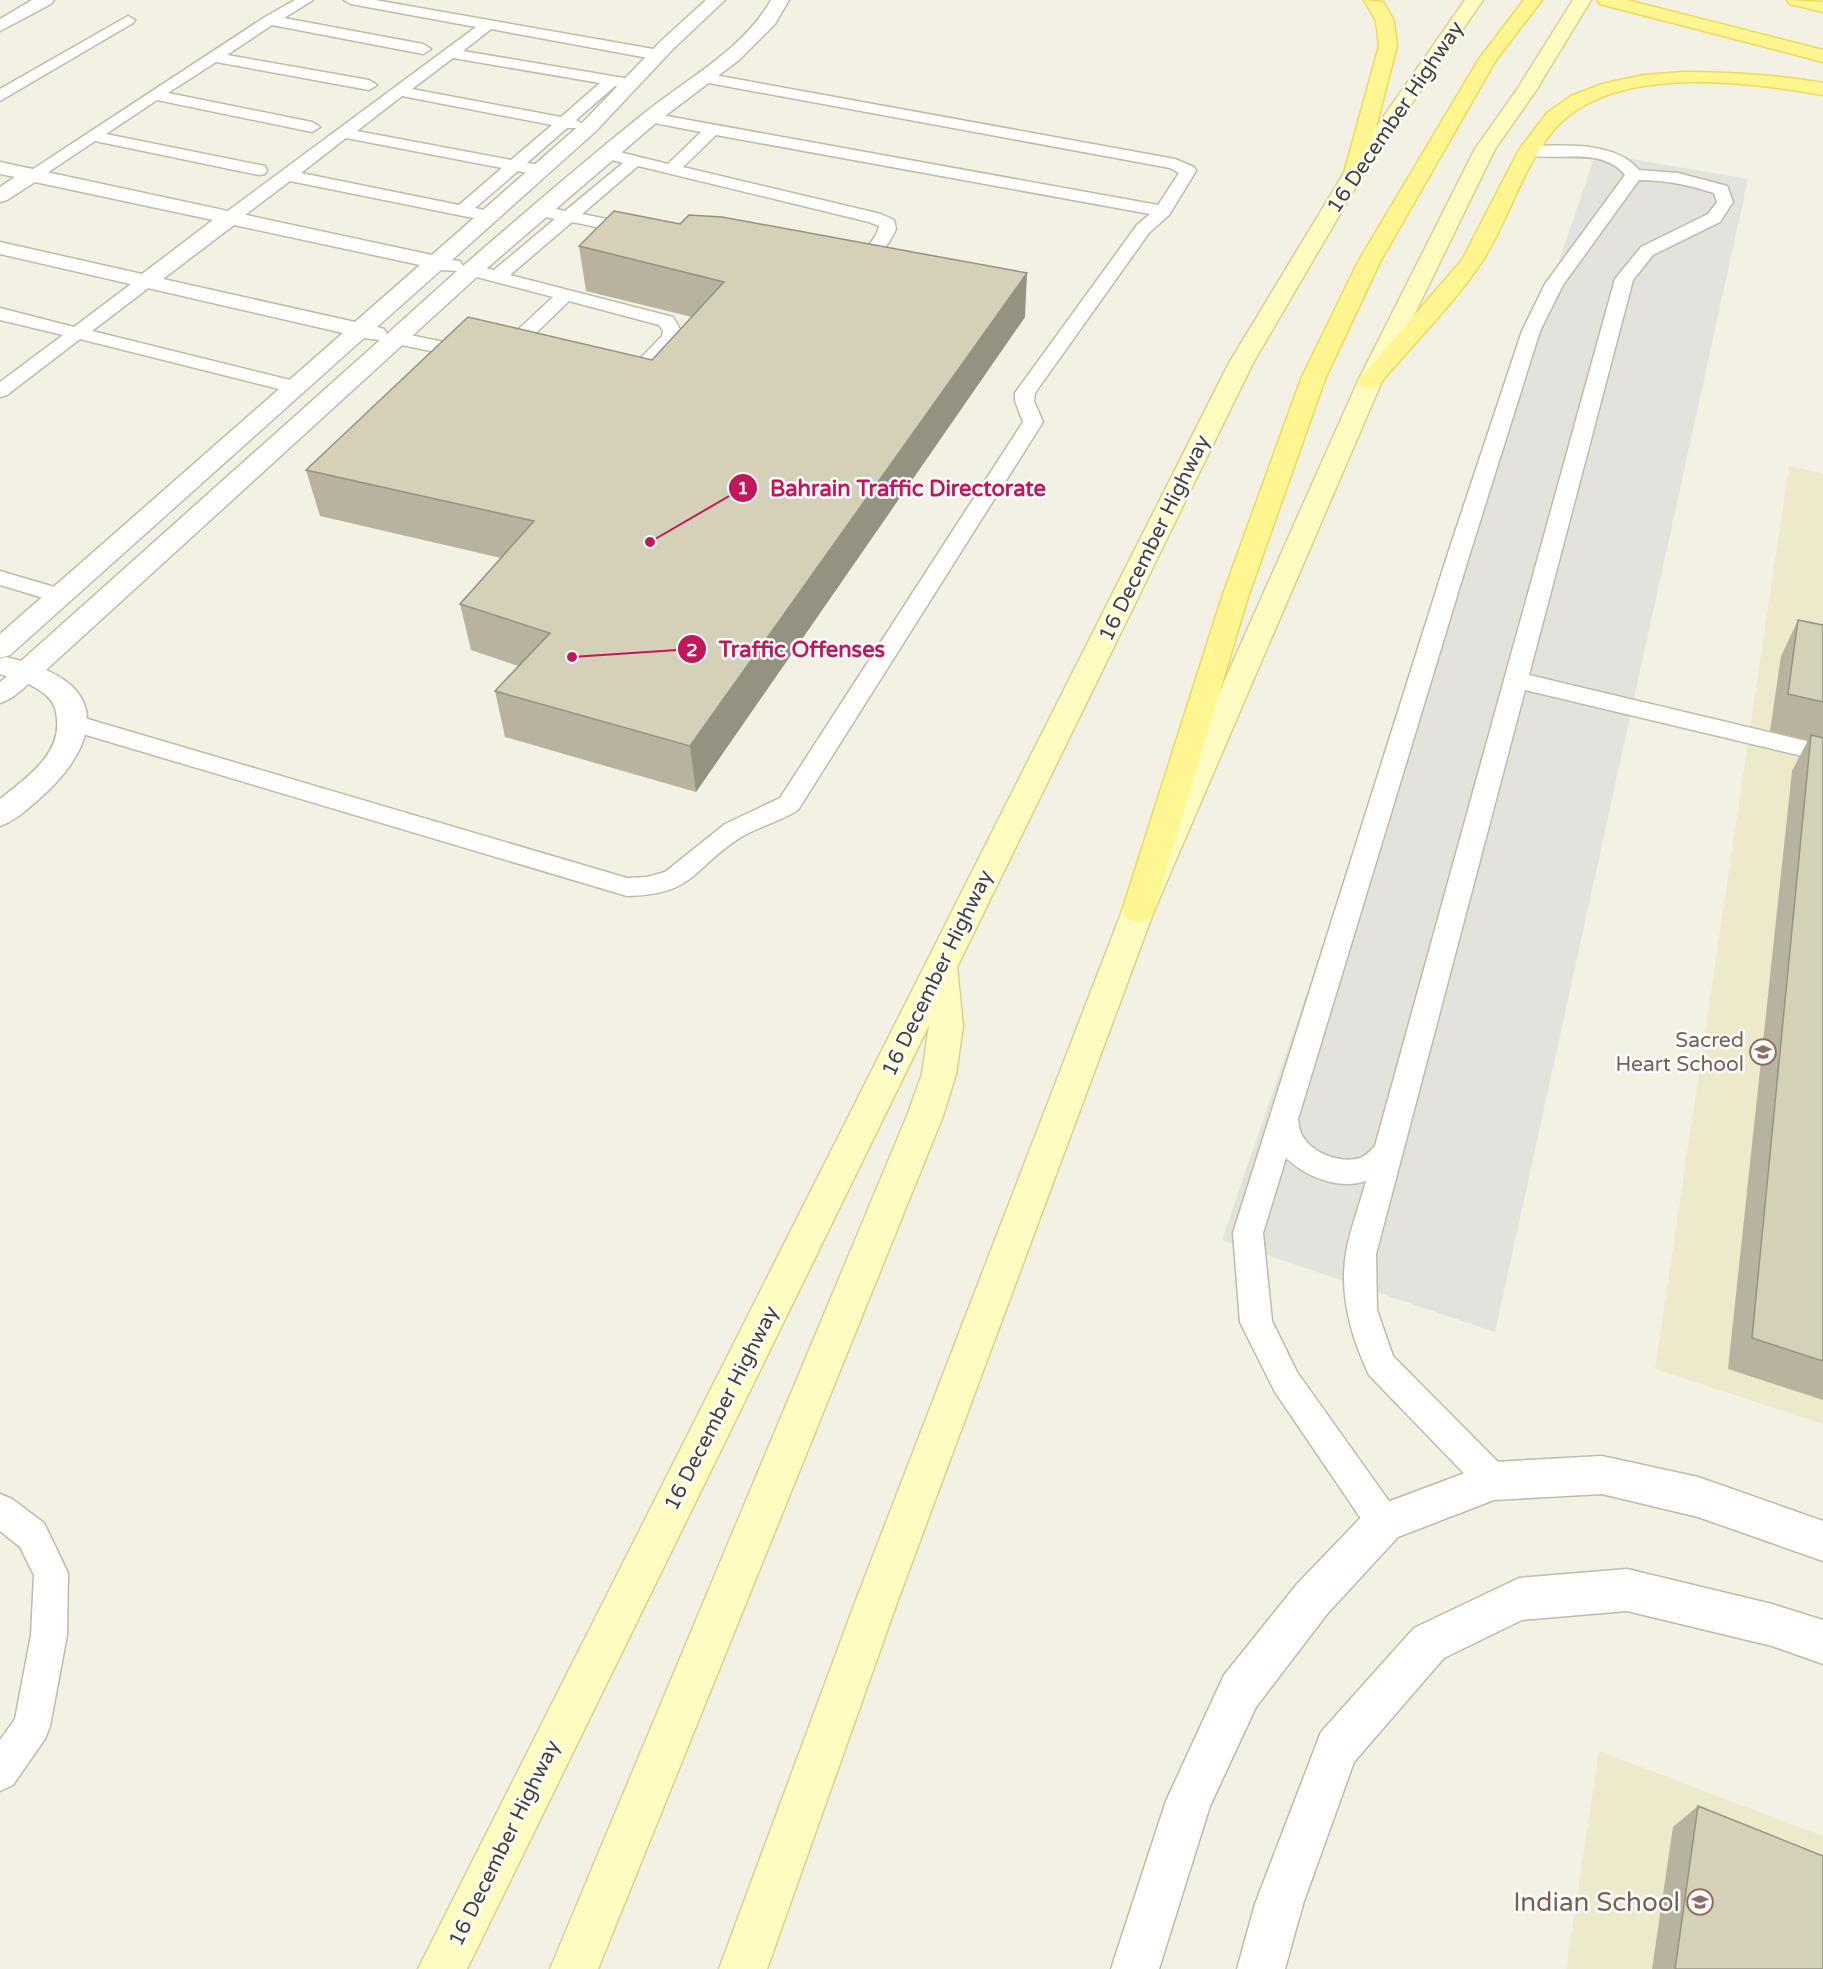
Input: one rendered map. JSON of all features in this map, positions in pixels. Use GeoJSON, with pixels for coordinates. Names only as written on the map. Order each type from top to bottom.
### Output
{"type":"FeatureCollection","features":[{"type":"Feature","properties":{"kind":"main road"},"geometry":{"type":"LineString","coordinates":[[1354,173],[1388,45],[1389,30],[1384,15],[1373,0]]}},
{"type":"Feature","properties":{"kind":"main road","name":"16 December Highway"},"geometry":{"type":"LineString","coordinates":[[442,1969],[1241,363],[1354,173],[1474,0]]}},
{"type":"Feature","properties":{"kind":"main road"},"geometry":{"type":"LineString","coordinates":[[1138,911],[1235,597],[1313,379],[1380,243],[1488,59],[1533,0]]}},
{"type":"Feature","properties":{"kind":"main road"},"geometry":{"type":"LineString","coordinates":[[743,1969],[877,1600],[1138,911],[1370,381],[1485,149],[1525,92],[1582,0]]}},
{"type":"Feature","properties":{"kind":"main road"},"geometry":{"type":"LineString","coordinates":[[1606,0],[1823,56]]}},
{"type":"Feature","properties":{"kind":"main road"},"geometry":{"type":"LineString","coordinates":[[1676,0],[1823,42]]}},
{"type":"Feature","properties":{"kind":"main road"},"geometry":{"type":"LineString","coordinates":[[1796,0],[1823,7]]}},
{"type":"Feature","properties":{"kind":"main road"},"geometry":{"type":"LineString","coordinates":[[1370,381],[1473,260],[1528,151],[1555,115],[1599,92],[1662,78],[1734,77],[1773,80],[1823,89]]}},
{"type":"Feature","properties":{"kind":"main road"},"geometry":{"type":"LineString","coordinates":[[574,1969],[925,1116],[939,1074],[946,1026],[941,965]]}},
{"type":"Feature","properties":{"kind":"street"},"geometry":{"type":"LineString","coordinates":[[0,26],[45,0]]}},
{"type":"Feature","properties":{"kind":"street"},"geometry":{"type":"LineString","coordinates":[[0,649],[539,170],[566,134],[589,127],[622,82],[659,55],[716,0]]}},
{"type":"Feature","properties":{"kind":"street"},"geometry":{"type":"LineString","coordinates":[[0,815],[51,770],[69,746],[74,723],[68,701],[51,684],[13,669],[221,494],[471,270],[650,118],[756,35],[769,20],[780,0]]}},
{"type":"Feature","properties":{"kind":"street"},"geometry":{"type":"LineString","coordinates":[[693,23],[715,24]]}},
{"type":"Feature","properties":{"kind":"street"},"geometry":{"type":"LineString","coordinates":[[735,27],[756,35]]}},
{"type":"Feature","properties":{"kind":"street"},"geometry":{"type":"LineString","coordinates":[[566,134],[607,154]]}},
{"type":"Feature","properties":{"kind":"street"},"geometry":{"type":"LineString","coordinates":[[0,168],[471,270]]}},
{"type":"Feature","properties":{"kind":"street"},"geometry":{"type":"LineString","coordinates":[[0,196],[33,175]]}},
{"type":"Feature","properties":{"kind":"street"},"geometry":{"type":"LineString","coordinates":[[145,282],[231,218]]}},
{"type":"Feature","properties":{"kind":"street"},"geometry":{"type":"LineString","coordinates":[[0,248],[395,338]]}},
{"type":"Feature","properties":{"kind":"street"},"geometry":{"type":"LineString","coordinates":[[184,485],[221,494]]}},
{"type":"Feature","properties":{"kind":"street"},"geometry":{"type":"LineString","coordinates":[[1135,1969],[1189,1801],[1240,1691],[1312,1599],[1384,1523],[1494,1481],[1602,1475],[1698,1497],[1823,1541]]}},
{"type":"Feature","properties":{"kind":"street"},"geometry":{"type":"LineString","coordinates":[[1261,1969],[1279,1904],[1337,1748],[1429,1643],[1519,1599],[1627,1590],[1772,1625],[1823,1642]]}},
{"type":"Feature","properties":{"kind":"lane"},"geometry":{"type":"LineString","coordinates":[[33,175],[270,20],[306,0]]}},
{"type":"Feature","properties":{"kind":"lane"},"geometry":{"type":"LineString","coordinates":[[351,0],[659,55]]}},
{"type":"Feature","properties":{"kind":"lane"},"geometry":{"type":"LineString","coordinates":[[0,96],[128,20]]}},
{"type":"Feature","properties":{"kind":"lane"},"geometry":{"type":"LineString","coordinates":[[270,20],[423,49]]}},
{"type":"Feature","properties":{"kind":"lane"},"geometry":{"type":"LineString","coordinates":[[231,218],[489,24]]}},
{"type":"Feature","properties":{"kind":"lane"},"geometry":{"type":"LineString","coordinates":[[451,53],[622,82]]}},
{"type":"Feature","properties":{"kind":"lane"},"geometry":{"type":"LineString","coordinates":[[214,57],[369,86]]}},
{"type":"Feature","properties":{"kind":"lane"},"geometry":{"type":"LineString","coordinates":[[74,723],[619,884],[645,887],[681,876],[727,835],[744,825],[778,813],[789,804],[1033,422],[1032,416],[1024,405],[1025,393],[1143,229],[1163,211],[1187,174],[1186,168],[1181,165],[703,78]]}},
{"type":"Feature","properties":{"kind":"lane"},"geometry":{"type":"LineString","coordinates":[[462,211],[515,165],[566,134],[622,82]]}},
{"type":"Feature","properties":{"kind":"lane"},"geometry":{"type":"LineString","coordinates":[[400,91],[566,134]]}},
{"type":"Feature","properties":{"kind":"lane"},"geometry":{"type":"LineString","coordinates":[[155,95],[312,127]]}},
{"type":"Feature","properties":{"kind":"lane"},"geometry":{"type":"LineString","coordinates":[[650,118],[1163,211]]}},
{"type":"Feature","properties":{"kind":"lane"},"geometry":{"type":"LineString","coordinates":[[672,169],[713,129]]}},
{"type":"Feature","properties":{"kind":"lane"},"geometry":{"type":"LineString","coordinates":[[344,133],[539,170]]}},
{"type":"Feature","properties":{"kind":"lane"},"geometry":{"type":"LineString","coordinates":[[92,136],[259,170]]}},
{"type":"Feature","properties":{"kind":"lane"},"geometry":{"type":"LineString","coordinates":[[1528,151],[1607,156],[1629,165],[1634,176]]}},
{"type":"Feature","properties":{"kind":"lane"},"geometry":{"type":"LineString","coordinates":[[607,154],[875,218],[888,224],[886,234],[857,264],[843,268],[828,267]]}},
{"type":"Feature","properties":{"kind":"lane"},"geometry":{"type":"LineString","coordinates":[[498,276],[570,218],[635,161]]}},
{"type":"Feature","properties":{"kind":"lane"},"geometry":{"type":"LineString","coordinates":[[1384,1523],[1286,1382],[1256,1322],[1248,1233],[1456,561],[1531,331],[1554,284],[1634,176],[1662,174],[1695,180],[1721,190],[1725,202],[1714,218],[1647,252],[1624,279],[1360,1254],[1361,1310],[1380,1365],[1494,1481]]}},
{"type":"Feature","properties":{"kind":"lane"},"geometry":{"type":"LineString","coordinates":[[287,175],[488,216]]}},
{"type":"Feature","properties":{"kind":"lane"},"geometry":{"type":"LineString","coordinates":[[541,211],[652,233]]}},
{"type":"Feature","properties":{"kind":"lane"},"geometry":{"type":"LineString","coordinates":[[471,270],[659,318],[670,326],[671,337],[636,374],[622,381],[603,381]]}},
{"type":"Feature","properties":{"kind":"lane"},"geometry":{"type":"LineString","coordinates":[[0,391],[145,282]]}},
{"type":"Feature","properties":{"kind":"lane"},"geometry":{"type":"LineString","coordinates":[[497,359],[566,294]]}},
{"type":"Feature","properties":{"kind":"lane"},"geometry":{"type":"LineString","coordinates":[[0,314],[295,387]]}},
{"type":"Feature","properties":{"kind":"lane"},"geometry":{"type":"LineString","coordinates":[[395,338],[518,364]]}},
{"type":"Feature","properties":{"kind":"lane"},"geometry":{"type":"LineString","coordinates":[[0,578],[60,596]]}},
{"type":"Feature","properties":{"kind":"lane"},"geometry":{"type":"LineString","coordinates":[[0,695],[13,669]]}},
{"type":"Feature","properties":{"kind":"lane"},"geometry":{"type":"LineString","coordinates":[[1516,680],[1823,753]]}},
{"type":"Feature","properties":{"kind":"lane"},"geometry":{"type":"LineString","coordinates":[[1284,1120],[1289,1139],[1304,1156],[1325,1168],[1348,1172],[1371,1167],[1387,1154]]}},
{"type":"Feature","properties":{"kind":"lane"},"geometry":{"type":"LineString","coordinates":[[0,1510],[32,1535],[51,1573],[49,1635],[32,1726],[0,1772]]}},
{"type":"Feature","properties":{"kind":"shaded area"},"geometry":{"type":"Polygon","coordinates":[[[1596,153],[1748,179],[1495,1332],[1222,1240],[1596,153]]]}},
{"type":"Feature","properties":{"kind":"shaded area","name":"Sacred Heart School"},"geometry":{"type":"Polygon","coordinates":[[[1789,466],[1823,473],[1823,1424],[1655,1369],[1789,466]]]}},
{"type":"Feature","properties":{"kind":"shaded area","name":"Indian School"},"geometry":{"type":"Polygon","coordinates":[[[1599,1751],[1823,1836],[1823,1969],[1566,1969],[1599,1751]]]}},
{"type":"Feature","properties":{"kind":"building"},"geometry":{"type":"Polygon","coordinates":[[[614,211],[680,224],[689,215],[722,217],[1027,273],[690,746],[495,691],[550,633],[460,604],[534,521],[306,470],[468,317],[652,360],[724,282],[579,246],[614,211]]]}},
{"type":"Feature","properties":{"kind":"building"},"geometry":{"type":"Polygon","coordinates":[[[1798,620],[1823,625],[1823,702],[1788,694],[1798,620]]]}},
{"type":"Feature","properties":{"kind":"building"},"geometry":{"type":"Polygon","coordinates":[[[1811,735],[1823,738],[1823,1361],[1752,1338],[1811,735]]]}},
{"type":"Feature","properties":{"kind":"building"},"geometry":{"type":"Polygon","coordinates":[[[1698,1806],[1823,1856],[1823,1969],[1675,1969],[1698,1806]]]}},
{"type":"Feature","properties":{"kind":"place","name":"Bahrain Traffic Directorate"},"geometry":{"type":"Point","coordinates":[650,542]}},
{"type":"Feature","properties":{"kind":"place","name":"Traffic Offenses"},"geometry":{"type":"Point","coordinates":[572,657]}},
{"type":"Feature","properties":{"kind":"place","name":"Sacred Heart School"},"geometry":{"type":"Point","coordinates":[1763,1052]}},
{"type":"Feature","properties":{"kind":"place","name":"Indian School"},"geometry":{"type":"Point","coordinates":[1700,1902]}}]}
